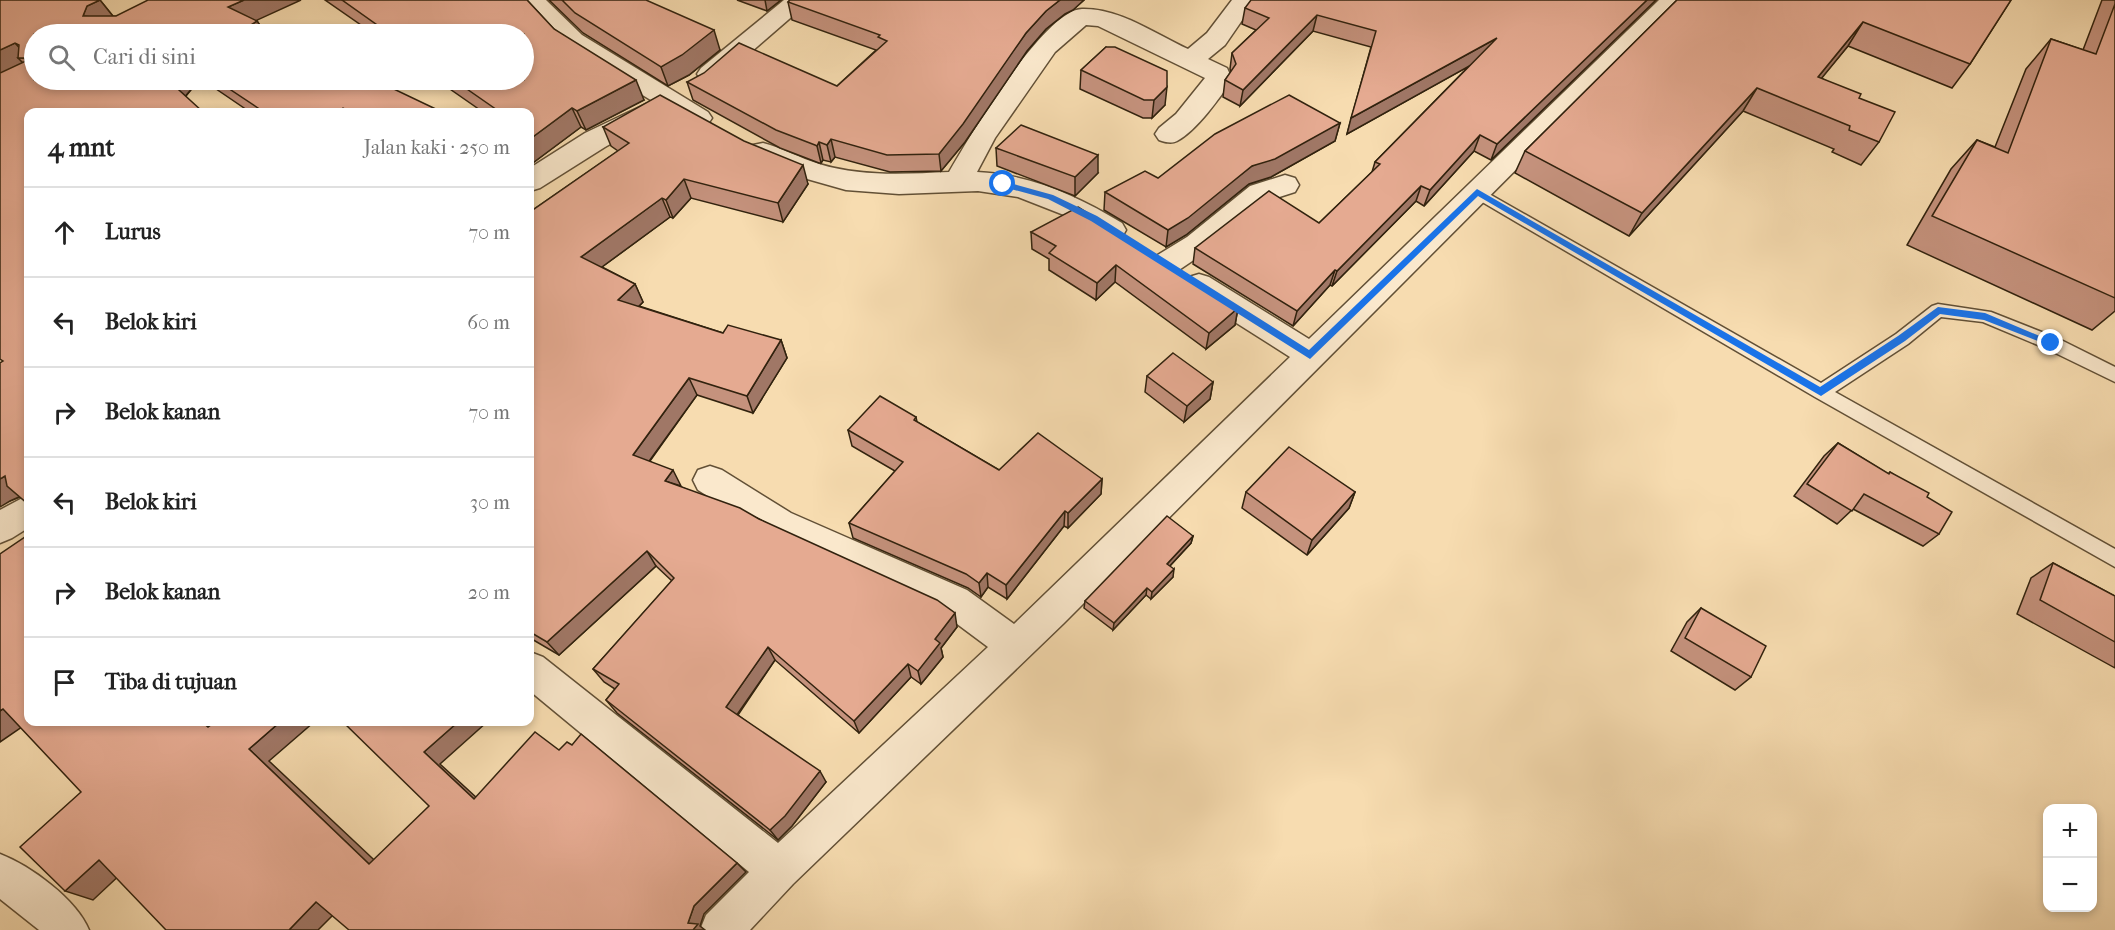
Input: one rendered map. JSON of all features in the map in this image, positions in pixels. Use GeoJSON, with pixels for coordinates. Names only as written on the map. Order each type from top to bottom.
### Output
{"type":"FeatureCollection","features":[{"type":"Feature","properties":{"kind":"street"},"geometry":{"type":"LineString","coordinates":[[532,0],[573,41],[669,101],[794,167],[840,180],[897,184],[957,182],[1003,184],[1050,197],[1094,218],[1310,356]]}},
{"type":"Feature","properties":{"kind":"street"},"geometry":{"type":"LineString","coordinates":[[534,178],[595,140],[699,83],[799,0]]}},
{"type":"Feature","properties":{"kind":"street"},"geometry":{"type":"LineString","coordinates":[[1190,61],[1216,39],[1244,0]]}},
{"type":"Feature","properties":{"kind":"street"},"geometry":{"type":"LineString","coordinates":[[721,930],[779,870],[1015,646],[1673,0]]}},
{"type":"Feature","properties":{"kind":"street"},"geometry":{"type":"LineString","coordinates":[[957,182],[984,134],[1046,46],[1080,16],[1103,18],[1218,75],[1219,79],[1185,120],[1168,134]]}},
{"type":"Feature","properties":{"kind":"street"},"geometry":{"type":"LineString","coordinates":[[1148,253],[1197,244],[1260,194],[1285,185]]}},
{"type":"Feature","properties":{"kind":"street"},"geometry":{"type":"LineString","coordinates":[[710,480],[779,522],[954,601],[1015,646]]}},
{"type":"Feature","properties":{"kind":"street"},"geometry":{"type":"LineString","coordinates":[[0,528],[24,513]]}},
{"type":"Feature","properties":{"kind":"street"},"geometry":{"type":"LineString","coordinates":[[534,672],[779,870]]}},
{"type":"Feature","properties":{"kind":"street"},"geometry":{"type":"LineString","coordinates":[[0,874],[47,909],[68,930]]}},
{"type":"Feature","properties":{"kind":"lane"},"geometry":{"type":"LineString","coordinates":[[1477,192],[1821,392],[2115,559]]}},
{"type":"Feature","properties":{"kind":"lane"},"geometry":{"type":"LineString","coordinates":[[1821,392],[1902,339],[1938,310],[1985,316],[2051,343],[2115,375]]}},
{"type":"Feature","properties":{"kind":"building"},"geometry":{"type":"Polygon","coordinates":[[[0,0],[100,0],[87,6],[83,16],[116,16],[148,0],[244,0],[228,7],[257,21],[252,24],[24,24],[24,58],[18,58],[19,45],[15,43],[0,50],[0,0]]]}},
{"type":"Feature","properties":{"kind":"building"},"geometry":{"type":"Polygon","coordinates":[[[342,0],[527,0],[554,29],[636,80],[577,111],[572,108],[534,136],[534,108],[494,108],[468,90],[534,90],[534,24],[376,24],[342,0]]]}},
{"type":"Feature","properties":{"kind":"building"},"geometry":{"type":"Polygon","coordinates":[[[562,0],[646,0],[714,30],[682,55],[661,67],[575,13],[562,0]]]}},
{"type":"Feature","properties":{"kind":"building"},"geometry":{"type":"Polygon","coordinates":[[[790,0],[1060,0],[1046,11],[1026,33],[963,124],[939,154],[887,155],[831,139],[827,145],[819,142],[817,146],[776,130],[687,82],[704,73],[739,43],[837,86],[887,41],[878,37],[880,35],[788,2],[790,0]]]}},
{"type":"Feature","properties":{"kind":"building"},"geometry":{"type":"Polygon","coordinates":[[[1251,0],[1647,0],[1497,144],[1480,135],[1430,190],[1421,186],[1337,271],[1335,270],[1297,311],[1195,248],[1269,191],[1319,223],[1380,164],[1375,162],[1497,38],[1351,118],[1376,31],[1317,15],[1243,90],[1225,80],[1236,64],[1232,53],[1269,18],[1245,8],[1251,0]]]}},
{"type":"Feature","properties":{"kind":"building"},"geometry":{"type":"Polygon","coordinates":[[[1677,0],[2011,0],[1970,64],[1863,22],[1818,77],[1861,94],[1859,98],[1895,112],[1879,142],[1849,130],[1850,126],[1757,88],[1642,213],[1525,151],[1677,0]]]}},
{"type":"Feature","properties":{"kind":"building"},"geometry":{"type":"Polygon","coordinates":[[[2115,4],[2115,298],[1932,216],[1977,140],[2008,153],[2051,39],[2096,54],[2115,4]]]}},
{"type":"Feature","properties":{"kind":"building"},"geometry":{"type":"Polygon","coordinates":[[[1106,47],[1115,47],[1167,71],[1167,87],[1154,100],[1144,100],[1081,70],[1106,47]]]}},
{"type":"Feature","properties":{"kind":"building"},"geometry":{"type":"Polygon","coordinates":[[[24,62],[24,90],[179,90],[199,108],[24,108],[24,501],[7,486],[5,476],[0,479],[0,363],[3,361],[0,359],[0,73],[24,62]]]}},
{"type":"Feature","properties":{"kind":"building"},"geometry":{"type":"Polygon","coordinates":[[[231,90],[396,90],[434,108],[343,108],[258,108],[231,90]]]}},
{"type":"Feature","properties":{"kind":"building"},"geometry":{"type":"Polygon","coordinates":[[[660,95],[744,141],[803,165],[778,203],[684,179],[666,200],[662,198],[581,257],[635,284],[618,300],[723,333],[728,325],[781,340],[747,396],[689,378],[633,455],[673,470],[665,481],[740,508],[759,519],[937,600],[955,613],[935,639],[940,643],[918,671],[908,664],[854,721],[768,647],[726,707],[820,771],[785,816],[770,830],[606,700],[619,684],[593,669],[674,578],[647,551],[547,642],[534,634],[534,209],[629,143],[603,127],[660,95]]]}},
{"type":"Feature","properties":{"kind":"building"},"geometry":{"type":"Polygon","coordinates":[[[1289,95],[1340,123],[1275,159],[1252,166],[1188,218],[1168,230],[1105,192],[1145,171],[1158,178],[1215,134],[1289,95]]]}},
{"type":"Feature","properties":{"kind":"building"},"geometry":{"type":"Polygon","coordinates":[[[1021,125],[1098,155],[1075,177],[996,148],[1021,125]]]}},
{"type":"Feature","properties":{"kind":"building"},"geometry":{"type":"Polygon","coordinates":[[[1078,207],[1238,308],[1209,333],[1116,265],[1097,283],[1049,253],[1056,246],[1031,232],[1078,207]]]}},
{"type":"Feature","properties":{"kind":"building"},"geometry":{"type":"Polygon","coordinates":[[[1173,353],[1213,382],[1187,406],[1147,376],[1173,353]]]}},
{"type":"Feature","properties":{"kind":"building"},"geometry":{"type":"Polygon","coordinates":[[[880,396],[916,417],[914,420],[999,470],[1038,433],[1102,479],[1068,513],[1065,511],[1006,585],[987,573],[979,583],[966,574],[849,523],[903,462],[848,430],[880,396]]]}},
{"type":"Feature","properties":{"kind":"building"},"geometry":{"type":"Polygon","coordinates":[[[1838,443],[1889,474],[1890,472],[1929,493],[1927,497],[1952,512],[1939,534],[1864,494],[1852,511],[1807,484],[1838,443]]]}},
{"type":"Feature","properties":{"kind":"building"},"geometry":{"type":"Polygon","coordinates":[[[1289,447],[1355,492],[1312,540],[1246,492],[1289,447]]]}},
{"type":"Feature","properties":{"kind":"building"},"geometry":{"type":"Polygon","coordinates":[[[1167,516],[1193,536],[1167,564],[1174,569],[1152,592],[1147,588],[1114,623],[1085,601],[1167,516]]]}},
{"type":"Feature","properties":{"kind":"building"},"geometry":{"type":"Polygon","coordinates":[[[24,538],[24,726],[275,726],[249,749],[369,864],[429,806],[347,726],[453,726],[424,752],[474,799],[535,732],[559,750],[567,742],[572,745],[581,734],[737,863],[694,906],[688,923],[698,924],[693,930],[349,930],[316,902],[289,930],[166,930],[99,860],[65,891],[20,847],[81,792],[3,709],[0,711],[0,554],[24,538]]]}},
{"type":"Feature","properties":{"kind":"building"},"geometry":{"type":"Polygon","coordinates":[[[2053,563],[2115,596],[2115,642],[2040,600],[2053,563]]]}},
{"type":"Feature","properties":{"kind":"building"},"geometry":{"type":"Polygon","coordinates":[[[1701,608],[1766,646],[1751,677],[1685,638],[1701,608]]]}},
{"type":"Feature","properties":{"kind":"route"},"geometry":{"type":"LineString","coordinates":[[1003,184],[1050,197],[1094,218],[1310,356],[1477,192],[1821,392],[1902,339],[1938,310],[1985,316],[2051,343]]}}]}
